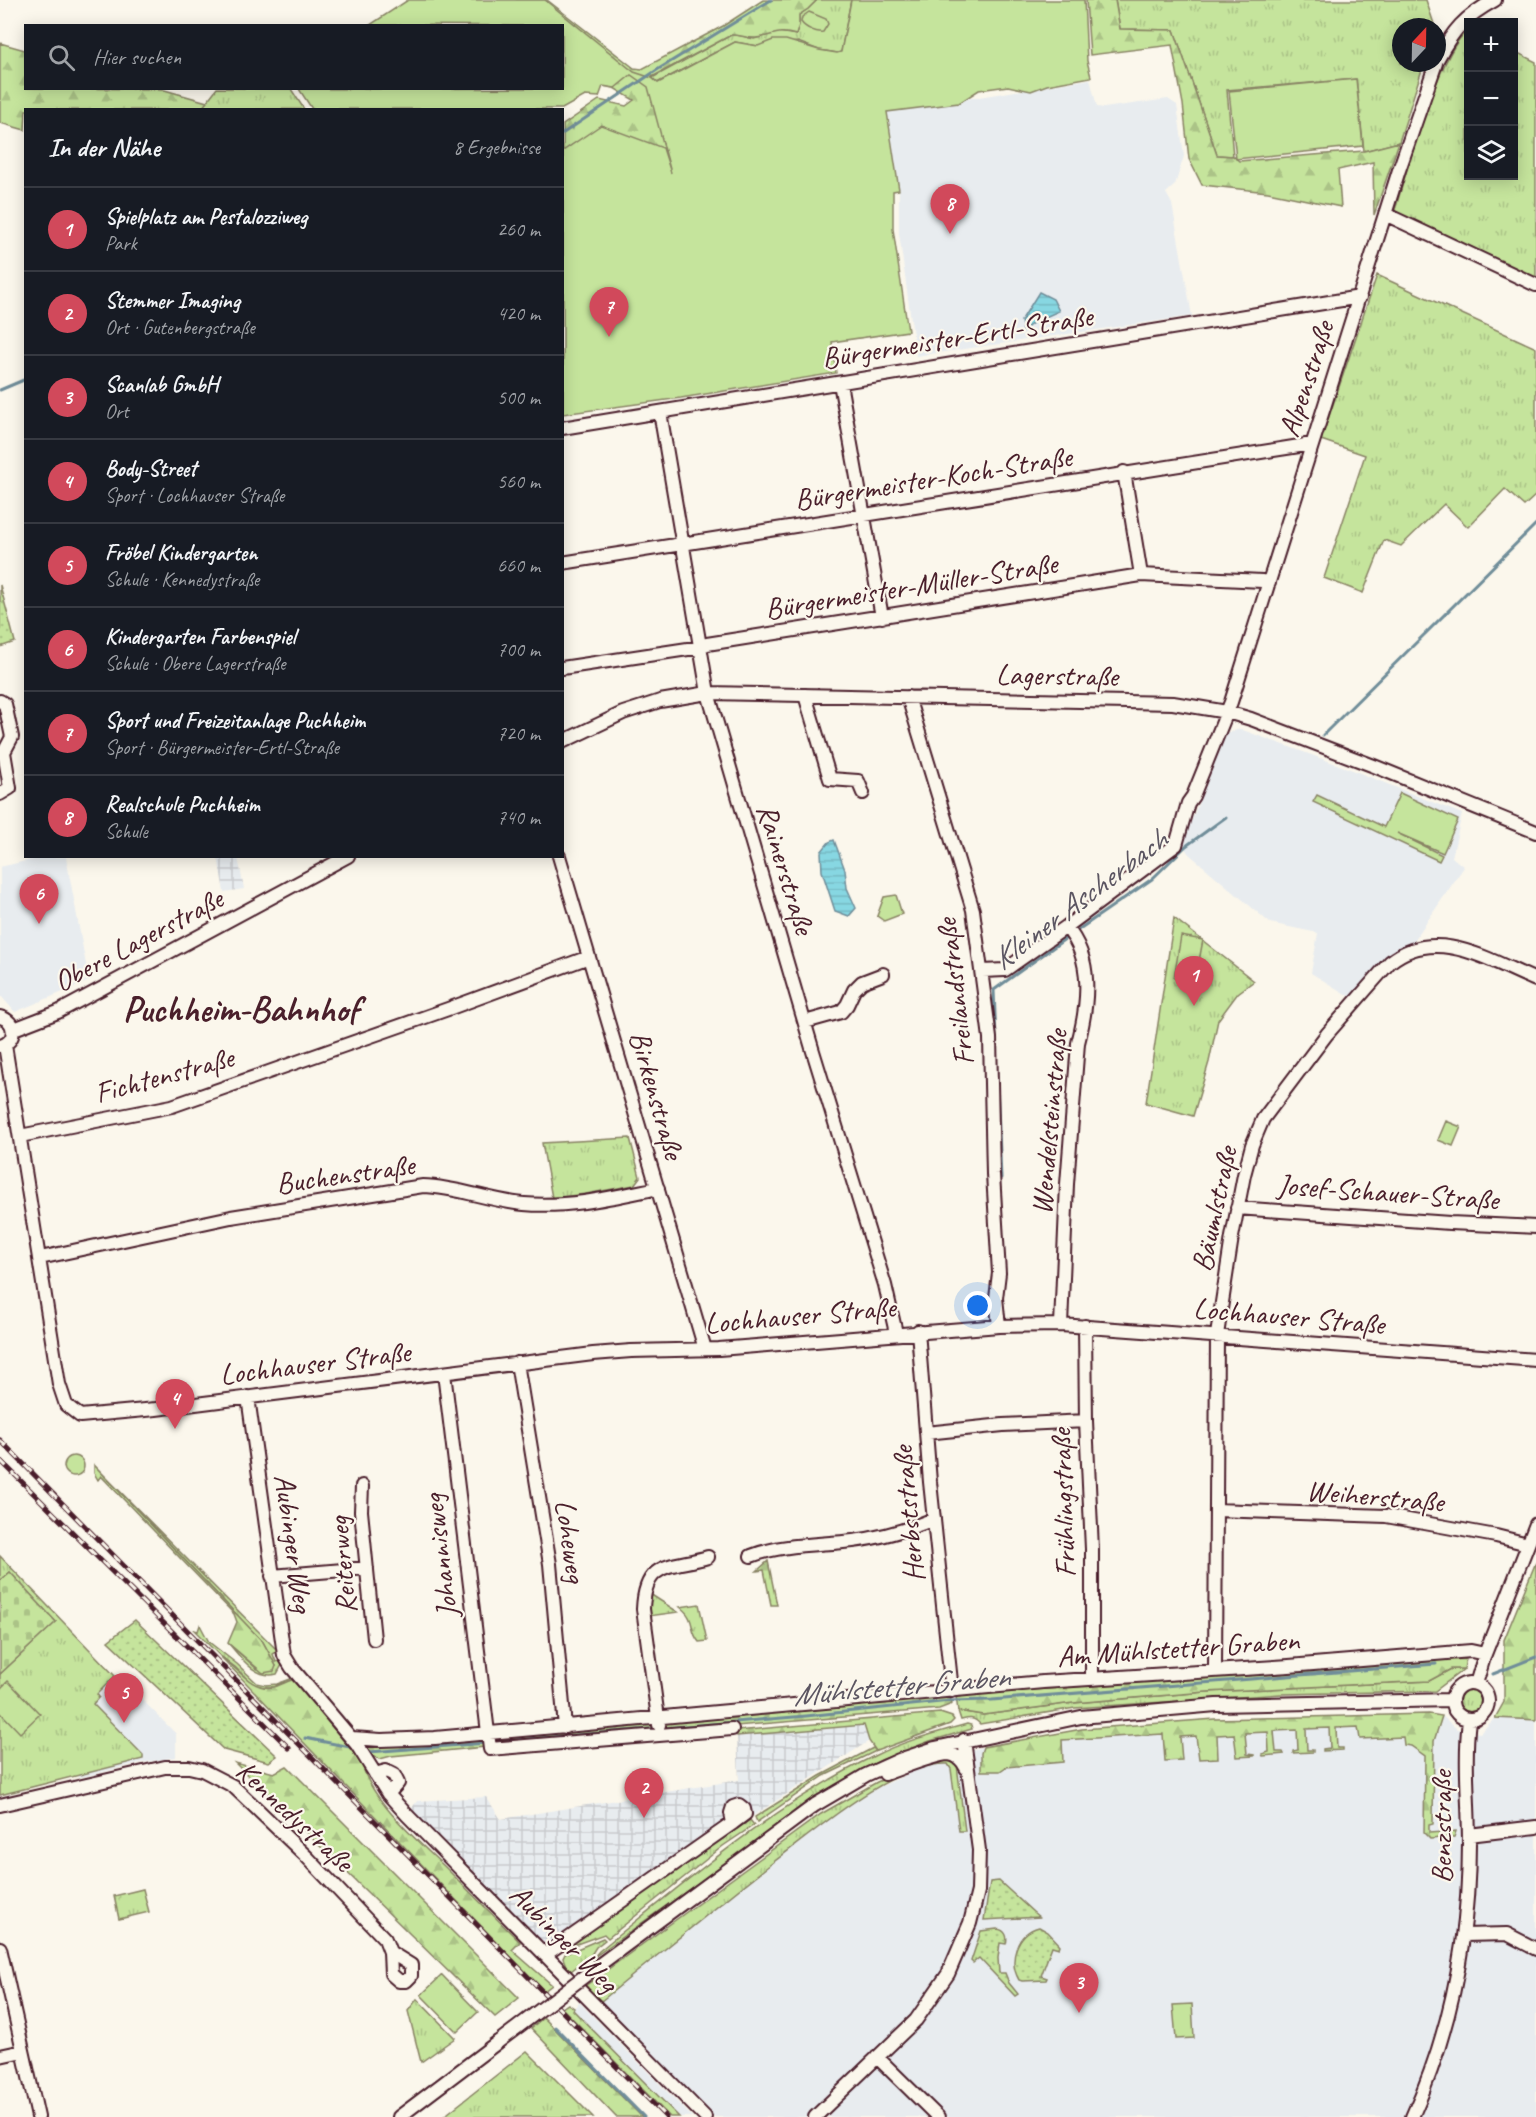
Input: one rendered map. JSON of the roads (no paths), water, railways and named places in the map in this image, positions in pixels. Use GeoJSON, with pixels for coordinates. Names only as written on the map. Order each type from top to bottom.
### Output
{"type":"FeatureCollection","features":[{"type":"Feature","properties":{"kind":"street","name":"Alpenstraße"},"geometry":{"type":"LineString","coordinates":[[1446,43],[1458,25],[1495,0]]}},
{"type":"Feature","properties":{"kind":"street","name":"Alpenstraße"},"geometry":{"type":"LineString","coordinates":[[982,971],[1005,970],[1071,933],[1176,845],[1188,803],[1193,796],[1227,712],[1385,214],[1433,72]]}},
{"type":"Feature","properties":{"kind":"street"},"geometry":{"type":"LineString","coordinates":[[1385,214],[1536,285]]}},
{"type":"Feature","properties":{"kind":"street","name":"Bürgermeister-Ertl-Straße"},"geometry":{"type":"LineString","coordinates":[[564,428],[1360,297]]}},
{"type":"Feature","properties":{"kind":"street"},"geometry":{"type":"LineString","coordinates":[[840,383],[882,617]]}},
{"type":"Feature","properties":{"kind":"street","name":"Rainerstraße"},"geometry":{"type":"LineString","coordinates":[[660,412],[708,693],[885,1285],[896,1333]]}},
{"type":"Feature","properties":{"kind":"street","name":"Bürgermeister-Koch-Straße"},"geometry":{"type":"LineString","coordinates":[[564,563],[1124,472],[1312,444]]}},
{"type":"Feature","properties":{"kind":"street"},"geometry":{"type":"LineString","coordinates":[[1124,472],[1141,575]]}},
{"type":"Feature","properties":{"kind":"street","name":"Bürgermeister-Müller-Straße"},"geometry":{"type":"LineString","coordinates":[[564,668],[1141,575],[1269,583]]}},
{"type":"Feature","properties":{"kind":"street","name":"Lagerstraße"},"geometry":{"type":"LineString","coordinates":[[564,741],[623,713],[660,701],[708,693],[1173,703],[1227,712],[1251,719],[1536,832]]}},
{"type":"Feature","properties":{"kind":"street"},"geometry":{"type":"LineString","coordinates":[[805,695],[831,779],[858,781],[863,793]]}},
{"type":"Feature","properties":{"kind":"street","name":"Freilandstraße"},"geometry":{"type":"LineString","coordinates":[[908,697],[973,910],[982,971],[990,1038],[993,1174],[999,1273],[996,1298],[999,1326]]}},
{"type":"Feature","properties":{"kind":"street"},"geometry":{"type":"LineString","coordinates":[[0,700],[5,704],[12,737],[4,752],[10,788],[0,794]]}},
{"type":"Feature","properties":{"kind":"street","name":"Obere Lagerstraße"},"geometry":{"type":"LineString","coordinates":[[14,1029],[58,1012],[344,858]]}},
{"type":"Feature","properties":{"kind":"street","name":"Birkenstraße"},"geometry":{"type":"LineString","coordinates":[[559,858],[705,1349]]}},
{"type":"Feature","properties":{"kind":"street","name":"Wendelsteinstraße"},"geometry":{"type":"LineString","coordinates":[[1061,1325],[1067,1184],[1078,1043],[1083,1024],[1086,980],[1083,955],[1071,933]]}},
{"type":"Feature","properties":{"kind":"street","name":"Bäumlstraße"},"geometry":{"type":"LineString","coordinates":[[1215,1670],[1217,1335],[1237,1208],[1252,1145],[1263,1119],[1327,1034],[1390,962],[1402,952],[1430,945],[1444,945],[1473,953],[1536,980]]}},
{"type":"Feature","properties":{"kind":"street","name":"Fichtenstraße"},"geometry":{"type":"LineString","coordinates":[[20,1136],[172,1106],[590,957]]}},
{"type":"Feature","properties":{"kind":"street"},"geometry":{"type":"LineString","coordinates":[[805,1022],[841,1012],[854,990],[862,982],[883,974]]}},
{"type":"Feature","properties":{"kind":"street"},"geometry":{"type":"LineString","coordinates":[[0,1017],[9,1021],[14,1029],[12,1038],[3,1045],[40,1258]]}},
{"type":"Feature","properties":{"kind":"street","name":"Buchenstraße"},"geometry":{"type":"LineString","coordinates":[[40,1258],[231,1217],[423,1186],[445,1187],[486,1198],[523,1204],[561,1206],[658,1188]]}},
{"type":"Feature","properties":{"kind":"street","name":"Josef-Schauer-Straße"},"geometry":{"type":"LineString","coordinates":[[1237,1208],[1536,1227]]}},
{"type":"Feature","properties":{"kind":"street","name":"Lochhauser Straße"},"geometry":{"type":"LineString","coordinates":[[40,1258],[59,1384],[66,1405],[80,1416],[631,1351],[705,1349],[999,1326],[1084,1326],[1536,1360]]}},
{"type":"Feature","properties":{"kind":"street","name":"Frühlingstraße"},"geometry":{"type":"LineString","coordinates":[[1084,1326],[1092,1549],[1092,1679]]}},
{"type":"Feature","properties":{"kind":"street","name":"Herbststraße"},"geometry":{"type":"LineString","coordinates":[[918,1331],[934,1520],[952,1691]]}},
{"type":"Feature","properties":{"kind":"street","name":"Loheweg"},"geometry":{"type":"LineString","coordinates":[[517,1363],[550,1564],[565,1727]]}},
{"type":"Feature","properties":{"kind":"street","name":"Johannisweg"},"geometry":{"type":"LineString","coordinates":[[444,1372],[489,1739]]}},
{"type":"Feature","properties":{"kind":"street","name":"Aubinger Weg"},"geometry":{"type":"LineString","coordinates":[[248,1397],[284,1655],[292,1668],[357,1746],[375,1774],[389,1772],[396,1777],[396,1787],[388,1794],[705,2117]]}},
{"type":"Feature","properties":{"kind":"street"},"geometry":{"type":"LineString","coordinates":[[926,1433],[1003,1425],[1086,1421]]}},
{"type":"Feature","properties":{"kind":"street","name":"Reiterweg"},"geometry":{"type":"LineString","coordinates":[[362,1486],[361,1511],[374,1640]]}},
{"type":"Feature","properties":{"kind":"street","name":"Weiherstraße"},"geometry":{"type":"LineString","coordinates":[[1216,1510],[1395,1517],[1528,1544]]}},
{"type":"Feature","properties":{"kind":"street"},"geometry":{"type":"LineString","coordinates":[[751,1556],[768,1550],[856,1540],[934,1520]]}},
{"type":"Feature","properties":{"kind":"street"},"geometry":{"type":"LineString","coordinates":[[1476,1684],[1485,1654],[1536,1524]]}},
{"type":"Feature","properties":{"kind":"street"},"geometry":{"type":"LineString","coordinates":[[660,1727],[643,1609],[644,1591],[648,1582],[662,1568],[708,1557]]}},
{"type":"Feature","properties":{"kind":"street"},"geometry":{"type":"LineString","coordinates":[[272,1576],[367,1568]]}},
{"type":"Feature","properties":{"kind":"street","name":"Am Mühlstetter Graben"},"geometry":{"type":"LineString","coordinates":[[489,1739],[490,1749],[952,1691],[1471,1651],[1485,1654]]}},
{"type":"Feature","properties":{"kind":"street"},"geometry":{"type":"LineString","coordinates":[[1476,1684],[1486,1692],[1488,1705],[1482,1716],[1469,1720],[1456,1714],[1452,1700],[1455,1691],[1462,1685],[1476,1684]]}},
{"type":"Feature","properties":{"kind":"street"},"geometry":{"type":"LineString","coordinates":[[399,2117],[599,1965],[816,1805],[866,1775],[898,1760],[964,1740],[1081,1717],[1216,1705],[1452,1700]]}},
{"type":"Feature","properties":{"kind":"street","name":"Benzstraße"},"geometry":{"type":"LineString","coordinates":[[1412,2117],[1444,2031],[1464,1935],[1469,1835],[1467,1755],[1469,1720]]}},
{"type":"Feature","properties":{"kind":"street","name":"Am Mühlstetter Graben"},"geometry":{"type":"LineString","coordinates":[[357,1746],[381,1740],[489,1739],[565,1727],[732,1729]]}},
{"type":"Feature","properties":{"kind":"street"},"geometry":{"type":"LineString","coordinates":[[815,2117],[916,2020],[940,1988],[956,1960],[970,1923],[978,1891],[979,1875],[977,1828],[964,1740]]}},
{"type":"Feature","properties":{"kind":"street"},"geometry":{"type":"LineString","coordinates":[[816,1805],[906,1766],[948,1754],[964,1762],[968,1773]]}},
{"type":"Feature","properties":{"kind":"street","name":"Kennedystraße"},"geometry":{"type":"LineString","coordinates":[[0,1805],[165,1767],[189,1767],[202,1770],[233,1786],[251,1802],[385,1939],[390,1952]]}},
{"type":"Feature","properties":{"kind":"street"},"geometry":{"type":"LineString","coordinates":[[545,1955],[734,1823]]}},
{"type":"Feature","properties":{"kind":"street"},"geometry":{"type":"LineString","coordinates":[[1469,1835],[1536,1827]]}},
{"type":"Feature","properties":{"kind":"street"},"geometry":{"type":"LineString","coordinates":[[1464,1935],[1507,1934],[1536,1949]]}},
{"type":"Feature","properties":{"kind":"street"},"geometry":{"type":"LineString","coordinates":[[0,1948],[38,2117]]}},
{"type":"Feature","properties":{"kind":"street"},"geometry":{"type":"LineString","coordinates":[[0,2056],[23,2051]]}},
{"type":"Feature","properties":{"kind":"street"},"geometry":{"type":"LineString","coordinates":[[877,2057],[938,2117]]}},
{"type":"Feature","properties":{"kind":"water"},"geometry":{"type":"Polygon","coordinates":[[[1039,292],[1053,299],[1059,311],[1034,322],[1023,331],[1021,321],[1039,292]]]}},
{"type":"Feature","properties":{"kind":"water"},"geometry":{"type":"Polygon","coordinates":[[[834,840],[845,870],[847,888],[856,908],[849,916],[835,911],[822,871],[821,852],[829,842],[834,840]]]}},
{"type":"Feature","properties":{"kind":"waterway"},"geometry":{"type":"LineString","coordinates":[[564,133],[657,70],[771,0]]}},
{"type":"Feature","properties":{"kind":"waterway"},"geometry":{"type":"LineString","coordinates":[[0,390],[24,380]]}},
{"type":"Feature","properties":{"kind":"waterway","name":"Kleiner Ascherbach"},"geometry":{"type":"LineString","coordinates":[[1323,735],[1536,524]]}},
{"type":"Feature","properties":{"kind":"waterway","name":"Kleiner Ascherbach"},"geometry":{"type":"LineString","coordinates":[[1075,932],[1152,879],[1186,846],[1226,817]]}},
{"type":"Feature","properties":{"kind":"waterway","name":"Kleiner Ascherbach"},"geometry":{"type":"LineString","coordinates":[[996,1038],[994,990],[1069,936]]}},
{"type":"Feature","properties":{"kind":"waterway","name":"Kleiner Ascherbach"},"geometry":{"type":"LineString","coordinates":[[996,1057],[1001,1178]]}},
{"type":"Feature","properties":{"kind":"waterway","name":"Mühlstetter Graben"},"geometry":{"type":"LineString","coordinates":[[1493,1674],[1536,1657]]}},
{"type":"Feature","properties":{"kind":"waterway","name":"Mühlstetter Graben"},"geometry":{"type":"LineString","coordinates":[[493,1742],[806,1716],[950,1701],[992,1700],[1436,1664]]}},
{"type":"Feature","properties":{"kind":"waterway","name":"Mühlstetter Graben"},"geometry":{"type":"LineString","coordinates":[[305,1738],[350,1747]]}},
{"type":"Feature","properties":{"kind":"waterway","name":"Mühlstetter Graben"},"geometry":{"type":"LineString","coordinates":[[369,1752],[487,1743]]}},
{"type":"Feature","properties":{"kind":"waterway"},"geometry":{"type":"LineString","coordinates":[[555,2027],[644,2117]]}},
{"type":"Feature","properties":{"kind":"railway"},"geometry":{"type":"LineString","coordinates":[[0,1440],[666,2117]]}},
{"type":"Feature","properties":{"kind":"railway"},"geometry":{"type":"LineString","coordinates":[[0,1460],[289,1748]]}},
{"type":"Feature","properties":{"kind":"place","name":"Realschule Puchheim"},"geometry":{"type":"Point","coordinates":[950,234]}},
{"type":"Feature","properties":{"kind":"place","name":"Sport und Freizeitanlage Puchheim"},"geometry":{"type":"Point","coordinates":[609,337]}},
{"type":"Feature","properties":{"kind":"place","name":"Kindergarten Farbenspiel"},"geometry":{"type":"Point","coordinates":[39,924]}},
{"type":"Feature","properties":{"kind":"place","name":"Spielplatz am Pestalozziweg"},"geometry":{"type":"Point","coordinates":[1194,1006]}},
{"type":"Feature","properties":{"kind":"place","name":"Body-Street"},"geometry":{"type":"Point","coordinates":[175,1429]}},
{"type":"Feature","properties":{"kind":"place","name":"Fröbel Kindergarten"},"geometry":{"type":"Point","coordinates":[124,1723]}},
{"type":"Feature","properties":{"kind":"place","name":"Stemmer Imaging"},"geometry":{"type":"Point","coordinates":[644,1818]}},
{"type":"Feature","properties":{"kind":"place","name":"Scanlab GmbH"},"geometry":{"type":"Point","coordinates":[1079,2013]}},
{"type":"Feature","properties":{"kind":"district","name":"Puchheim-Bahnhof"},"geometry":{"type":"Point","coordinates":[241,1008]}}]}
